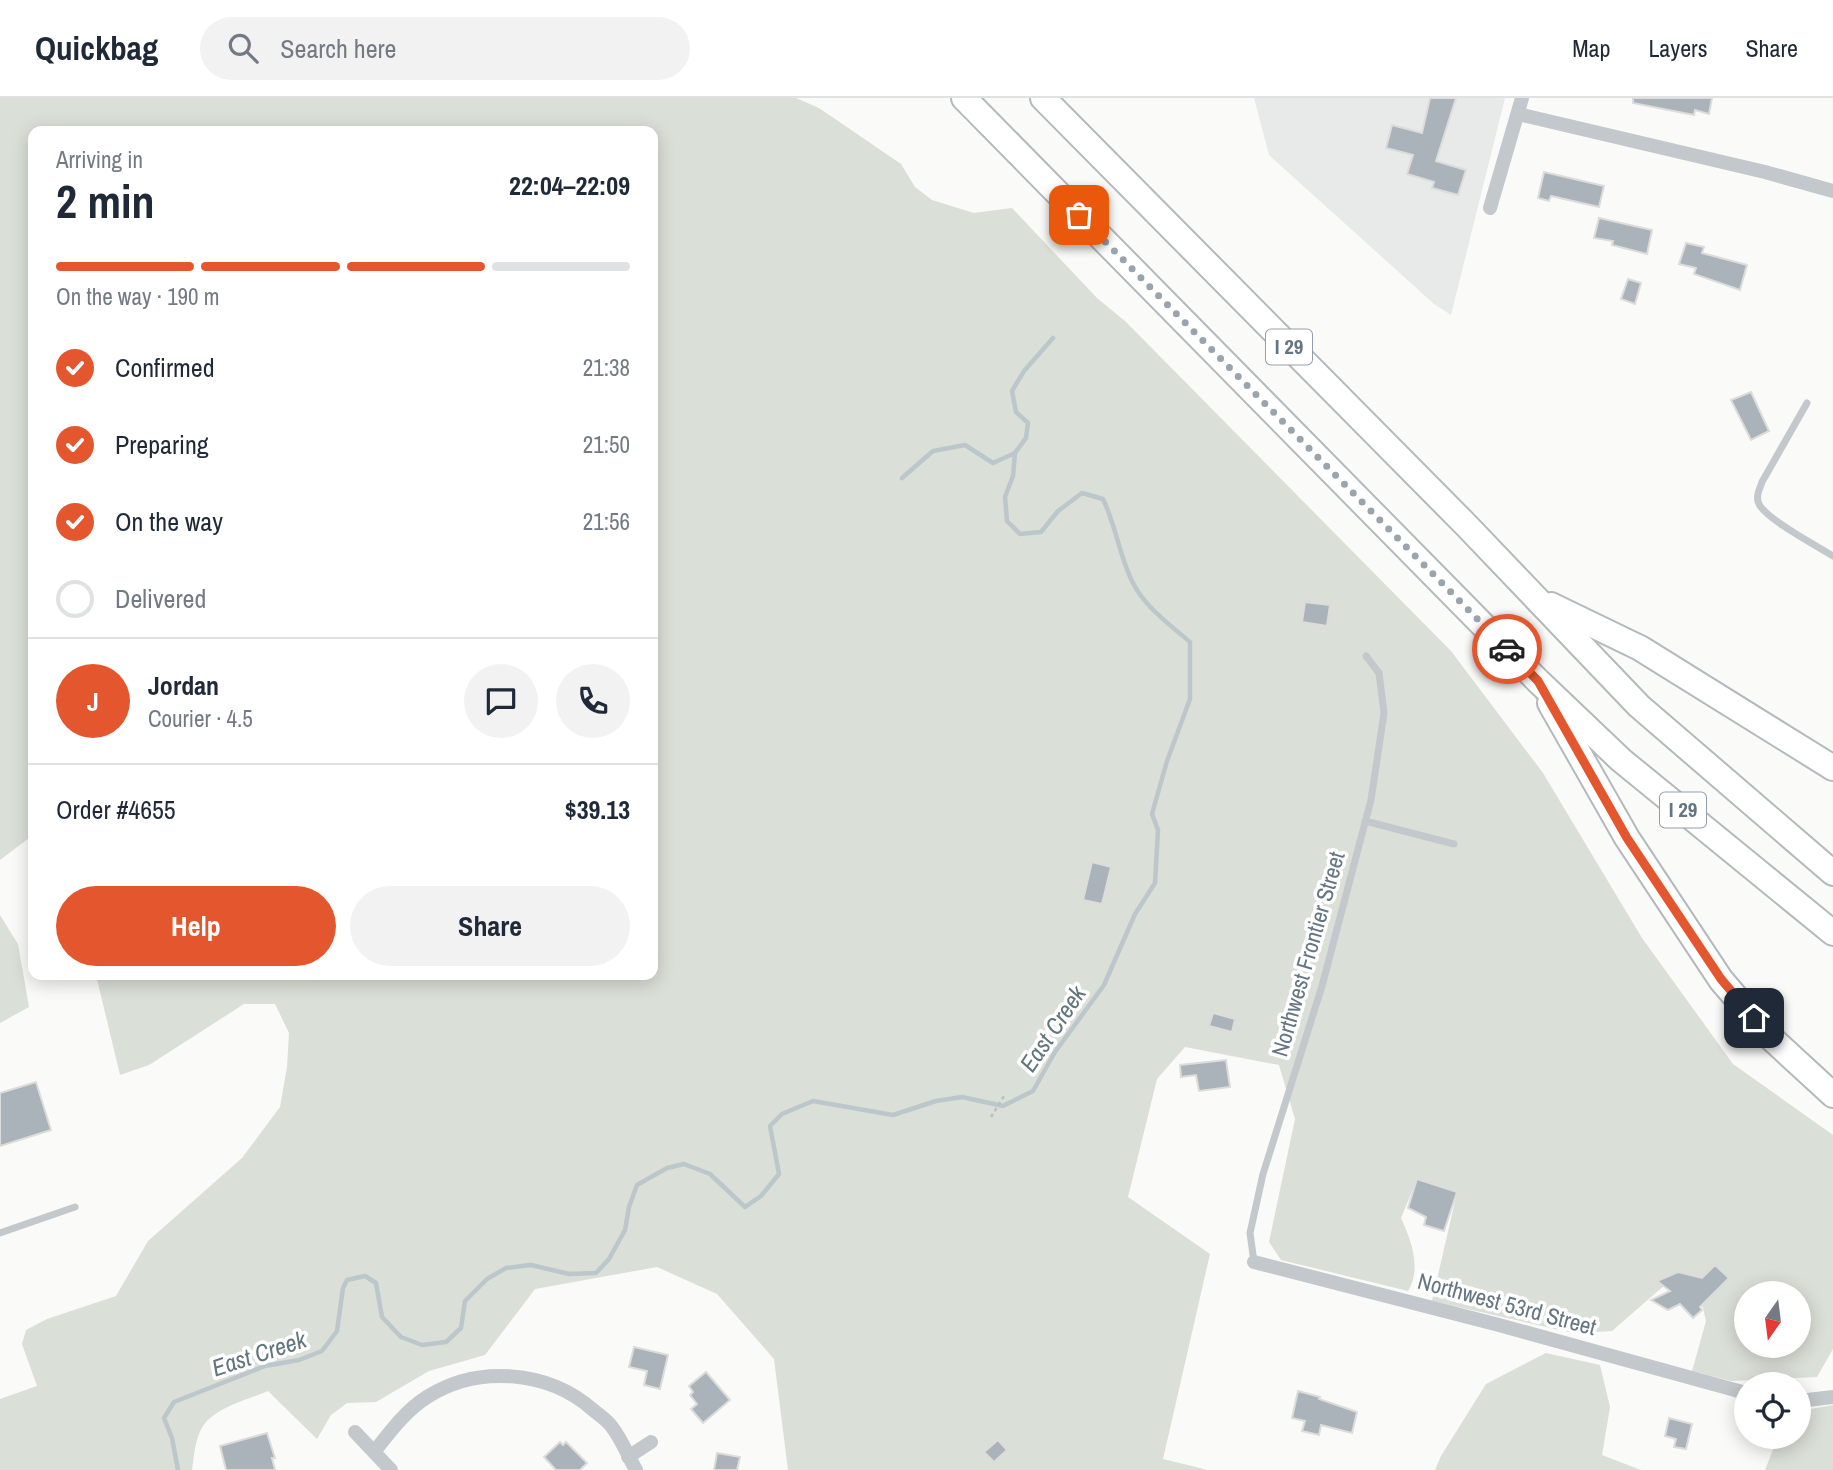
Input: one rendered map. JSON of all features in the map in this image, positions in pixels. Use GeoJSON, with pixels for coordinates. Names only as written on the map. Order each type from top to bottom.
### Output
{"type":"FeatureCollection","features":[{"type":"Feature","properties":{"kind":"highway","name":"I 29"},"geometry":{"type":"LineString","coordinates":[[964,98],[1538,681],[1621,760],[1833,933]]}},
{"type":"Feature","properties":{"kind":"highway","name":"I 29"},"geometry":{"type":"LineString","coordinates":[[1043,98],[1639,706],[1833,873]]}},
{"type":"Feature","properties":{"kind":"highway"},"geometry":{"type":"LineString","coordinates":[[1535,597],[1640,648],[1833,768]]}},
{"type":"Feature","properties":{"kind":"highway"},"geometry":{"type":"LineString","coordinates":[[1538,681],[1627,838],[1721,979],[1770,1037],[1833,1095]]}},
{"type":"Feature","properties":{"kind":"street"},"geometry":{"type":"LineString","coordinates":[[1490,208],[1522,98]]}},
{"type":"Feature","properties":{"kind":"street"},"geometry":{"type":"LineString","coordinates":[[1518,114],[1753,169],[1833,191]]}},
{"type":"Feature","properties":{"kind":"street","name":"Northwest 53rd Street"},"geometry":{"type":"LineString","coordinates":[[1254,1262],[1499,1325],[1734,1390]]}},
{"type":"Feature","properties":{"kind":"street"},"geometry":{"type":"LineString","coordinates":[[374,1452],[399,1420],[426,1398],[455,1383],[492,1375],[522,1377],[555,1385],[584,1402],[612,1426],[632,1463],[651,1442]]}},
{"type":"Feature","properties":{"kind":"street"},"geometry":{"type":"LineString","coordinates":[[1811,1400],[1833,1397]]}},
{"type":"Feature","properties":{"kind":"street"},"geometry":{"type":"LineString","coordinates":[[355,1432],[391,1470]]}},
{"type":"Feature","properties":{"kind":"lane"},"geometry":{"type":"LineString","coordinates":[[1807,403],[1762,482],[1757,495],[1758,503],[1776,520],[1833,556]]}},
{"type":"Feature","properties":{"kind":"lane","name":"Northwest Frontier Street"},"geometry":{"type":"LineString","coordinates":[[1254,1262],[1250,1233],[1263,1174],[1322,986],[1371,800],[1384,713],[1379,673],[1366,656]]}},
{"type":"Feature","properties":{"kind":"lane"},"geometry":{"type":"LineString","coordinates":[[1365,821],[1454,844]]}},
{"type":"Feature","properties":{"kind":"lane"},"geometry":{"type":"LineString","coordinates":[[0,1233],[75,1207]]}},
{"type":"Feature","properties":{"kind":"path"},"geometry":{"type":"LineString","coordinates":[[990,1117],[1004,1096]]}},
{"type":"Feature","properties":{"kind":"shaded area"},"geometry":{"type":"Polygon","coordinates":[[[0,98],[796,98],[819,108],[901,164],[915,187],[932,200],[974,213],[1012,208],[1097,298],[1126,322],[1451,651],[1543,773],[1642,938],[1733,1064],[1833,1135],[1833,1349],[1817,1377],[1811,1377],[1811,1372],[1734,1372],[1734,1381],[1731,1381],[1692,1371],[1706,1321],[1700,1295],[1674,1277],[1612,1331],[1573,1333],[1432,1301],[1456,1197],[1415,1184],[1401,1218],[1415,1264],[1408,1291],[1281,1260],[1269,1242],[1295,1119],[1279,1065],[1185,1047],[1157,1079],[1128,1197],[1210,1254],[1163,1459],[1208,1470],[788,1470],[774,1359],[717,1294],[657,1267],[535,1289],[485,1355],[429,1371],[376,1402],[347,1403],[331,1415],[317,1439],[268,1391],[232,1405],[209,1419],[198,1436],[192,1470],[0,1470],[0,1399],[37,1386],[22,1344],[26,1330],[47,1319],[116,1296],[148,1241],[242,1158],[280,1107],[287,1067],[289,1033],[275,1004],[244,1004],[149,1065],[120,1075],[97,980],[658,980],[658,126],[28,126],[28,839],[0,860],[0,98]]]}},
{"type":"Feature","properties":{"kind":"shaded area"},"geometry":{"type":"Polygon","coordinates":[[[1254,98],[1505,98],[1451,315],[1434,304],[1269,155],[1254,98]]]}},
{"type":"Feature","properties":{"kind":"shaded area"},"geometry":{"type":"Polygon","coordinates":[[[0,915],[18,944],[29,1007],[0,1023],[0,915]]]}},
{"type":"Feature","properties":{"kind":"shaded area"},"geometry":{"type":"Polygon","coordinates":[[[1546,1353],[1600,1365],[1610,1407],[1602,1455],[1641,1470],[1435,1470],[1486,1384],[1546,1353]]]}},
{"type":"Feature","properties":{"kind":"shaded area"},"geometry":{"type":"Polygon","coordinates":[[[1833,1405],[1833,1470],[1765,1470],[1773,1449],[1811,1449],[1811,1409],[1833,1405]]]}},
{"type":"Feature","properties":{"kind":"building"},"geometry":{"type":"Polygon","coordinates":[[[1430,98],[1456,98],[1436,161],[1466,170],[1458,195],[1432,188],[1434,182],[1407,174],[1413,155],[1386,148],[1392,125],[1422,133],[1430,98]]]}},
{"type":"Feature","properties":{"kind":"building"},"geometry":{"type":"Polygon","coordinates":[[[1633,98],[1712,98],[1709,114],[1695,110],[1694,115],[1633,103],[1633,98]]]}},
{"type":"Feature","properties":{"kind":"building"},"geometry":{"type":"Polygon","coordinates":[[[1544,172],[1604,186],[1599,207],[1551,196],[1549,201],[1538,198],[1544,172]]]}},
{"type":"Feature","properties":{"kind":"building"},"geometry":{"type":"Polygon","coordinates":[[[1599,218],[1652,230],[1647,254],[1612,245],[1613,241],[1594,238],[1599,218]]]}},
{"type":"Feature","properties":{"kind":"building"},"geometry":{"type":"Polygon","coordinates":[[[1686,243],[1704,247],[1702,253],[1747,265],[1740,290],[1694,274],[1696,268],[1679,264],[1686,243]]]}},
{"type":"Feature","properties":{"kind":"building"},"geometry":{"type":"Polygon","coordinates":[[[1628,279],[1641,283],[1635,304],[1621,299],[1628,279]]]}},
{"type":"Feature","properties":{"kind":"building"},"geometry":{"type":"Polygon","coordinates":[[[1751,392],[1769,431],[1751,440],[1731,400],[1751,392]]]}},
{"type":"Feature","properties":{"kind":"building"},"geometry":{"type":"Polygon","coordinates":[[[1305,602],[1330,605],[1327,626],[1302,622],[1305,602]]]}},
{"type":"Feature","properties":{"kind":"building"},"geometry":{"type":"Polygon","coordinates":[[[1092,862],[1111,867],[1102,904],[1083,900],[1092,862]]]}},
{"type":"Feature","properties":{"kind":"building"},"geometry":{"type":"Polygon","coordinates":[[[1213,1013],[1235,1019],[1232,1032],[1209,1026],[1213,1013]]]}},
{"type":"Feature","properties":{"kind":"building"},"geometry":{"type":"Polygon","coordinates":[[[1226,1060],[1230,1087],[1199,1091],[1196,1075],[1181,1077],[1180,1065],[1226,1060]]]}},
{"type":"Feature","properties":{"kind":"building"},"geometry":{"type":"Polygon","coordinates":[[[36,1082],[51,1130],[0,1146],[0,1093],[36,1082]]]}},
{"type":"Feature","properties":{"kind":"building"},"geometry":{"type":"Polygon","coordinates":[[[1417,1179],[1457,1192],[1444,1231],[1424,1225],[1426,1217],[1408,1208],[1417,1179]]]}},
{"type":"Feature","properties":{"kind":"building"},"geometry":{"type":"Polygon","coordinates":[[[1715,1265],[1729,1278],[1700,1307],[1702,1310],[1693,1318],[1680,1304],[1668,1310],[1651,1300],[1670,1291],[1657,1281],[1678,1272],[1702,1278],[1715,1265]]]}},
{"type":"Feature","properties":{"kind":"building"},"geometry":{"type":"Polygon","coordinates":[[[634,1347],[668,1355],[660,1389],[644,1385],[647,1371],[629,1367],[634,1347]]]}},
{"type":"Feature","properties":{"kind":"building"},"geometry":{"type":"Polygon","coordinates":[[[706,1372],[730,1400],[703,1423],[691,1409],[697,1404],[690,1395],[693,1392],[689,1386],[706,1372]]]}},
{"type":"Feature","properties":{"kind":"building"},"geometry":{"type":"Polygon","coordinates":[[[1298,1391],[1357,1412],[1352,1433],[1321,1425],[1319,1435],[1302,1431],[1305,1421],[1292,1418],[1298,1391]]]}},
{"type":"Feature","properties":{"kind":"building"},"geometry":{"type":"Polygon","coordinates":[[[1669,1418],[1692,1424],[1686,1449],[1674,1447],[1676,1439],[1665,1436],[1669,1418]]]}},
{"type":"Feature","properties":{"kind":"building"},"geometry":{"type":"Polygon","coordinates":[[[267,1433],[275,1458],[272,1458],[275,1470],[226,1470],[220,1446],[267,1433]]]}},
{"type":"Feature","properties":{"kind":"building"},"geometry":{"type":"Polygon","coordinates":[[[998,1440],[1007,1450],[994,1462],[984,1452],[998,1440]]]}},
{"type":"Feature","properties":{"kind":"building"},"geometry":{"type":"Polygon","coordinates":[[[560,1442],[563,1445],[566,1442],[587,1463],[580,1470],[556,1470],[544,1457],[560,1442]]]}},
{"type":"Feature","properties":{"kind":"building"},"geometry":{"type":"Polygon","coordinates":[[[717,1453],[740,1457],[737,1470],[714,1470],[717,1453]]]}},
{"type":"Feature","properties":{"kind":"waterway","name":"East Creek"},"geometry":{"type":"LineString","coordinates":[[178,1470],[172,1438],[164,1418],[174,1402],[265,1366],[299,1360],[322,1351],[337,1331],[343,1288],[347,1280],[365,1276],[376,1283],[382,1317],[401,1337],[422,1345],[446,1342],[461,1328],[465,1301],[487,1279],[506,1268],[531,1265],[569,1274],[596,1273],[609,1259],[625,1230],[637,1185],[667,1168],[684,1164],[710,1174],[745,1207],[761,1196],[779,1174],[770,1126],[782,1114],[813,1101],[893,1115],[936,1101],[962,1097],[1003,1106],[1033,1091],[1055,1052],[1104,985],[1135,914],[1155,883],[1158,830],[1152,814],[1167,761],[1190,699],[1190,642],[1138,592],[1121,553],[1103,499],[1082,493],[1058,511],[1041,532],[1020,534],[1007,521],[1005,497],[1013,476],[1015,453],[1026,438],[1028,423],[1016,412],[1012,391],[1024,371],[1053,338]]}},
{"type":"Feature","properties":{"kind":"waterway"},"geometry":{"type":"LineString","coordinates":[[902,478],[933,451],[965,445],[993,463],[1015,453]]}},
{"type":"Feature","properties":{"kind":"way so far"},"geometry":{"type":"LineString","coordinates":[[1079,215],[1507,649]]}},
{"type":"Feature","properties":{"kind":"route"},"geometry":{"type":"LineString","coordinates":[[1507,649],[1538,681],[1627,838],[1721,979],[1754,1018]]}}]}
